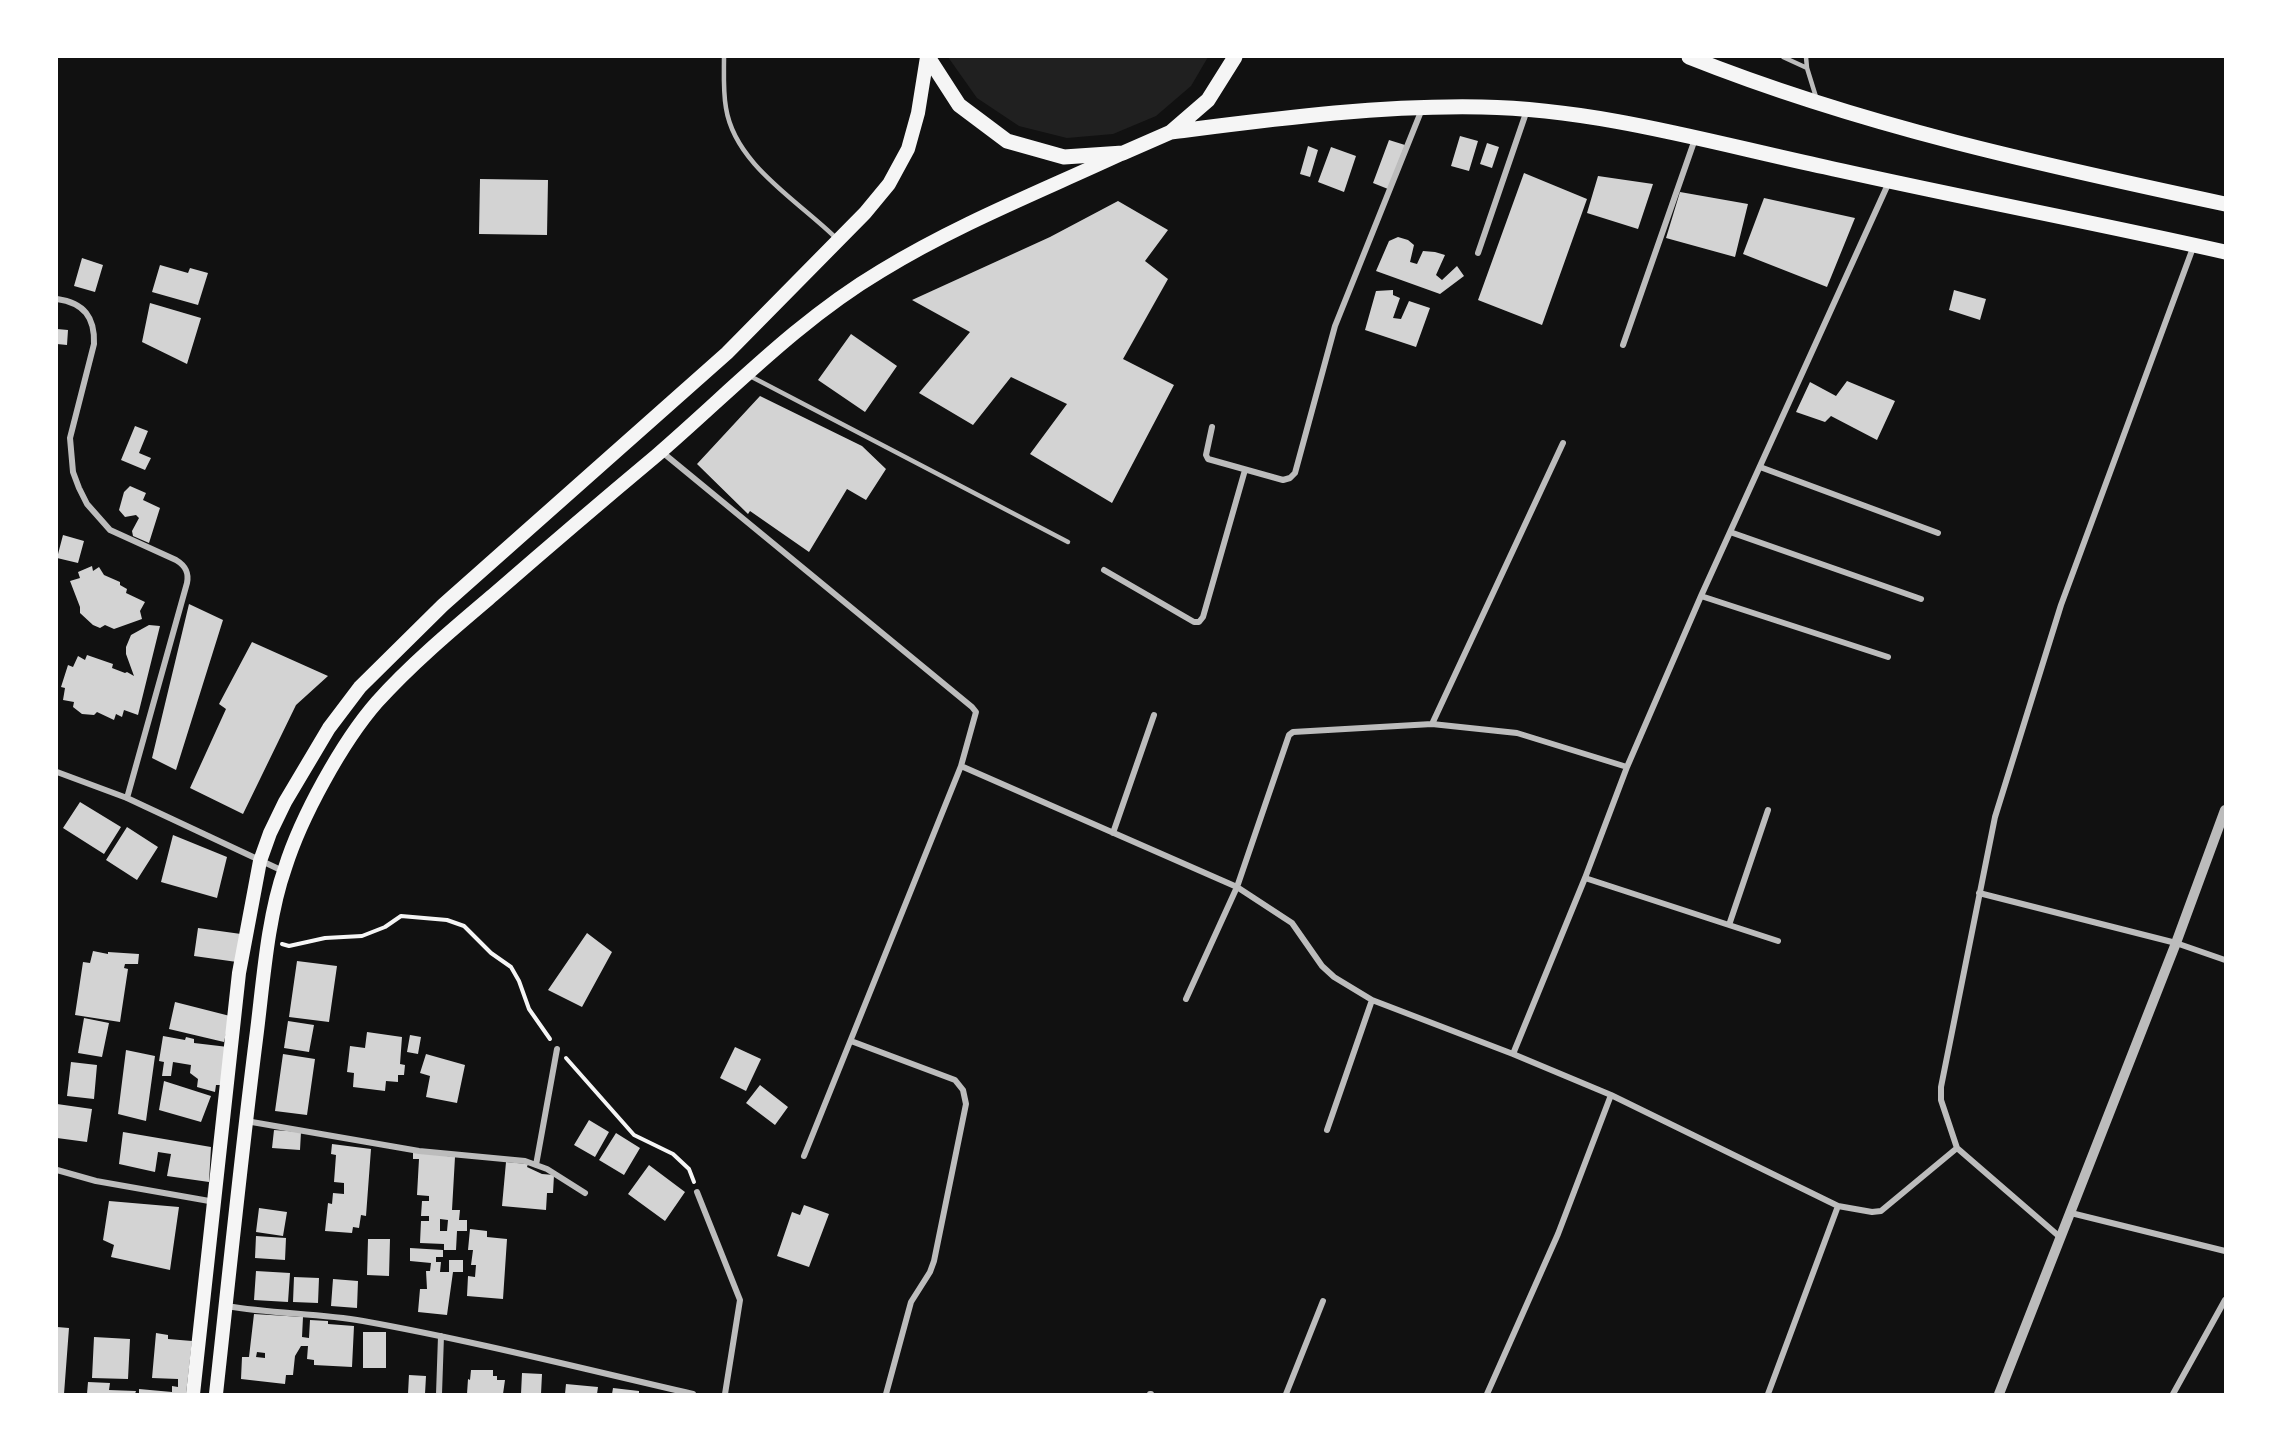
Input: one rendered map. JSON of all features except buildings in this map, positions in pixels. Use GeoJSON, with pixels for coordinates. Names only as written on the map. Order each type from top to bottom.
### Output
{"type":"FeatureCollection","features":[{"type":"Feature","properties":{"kind":"highway"},"geometry":{"type":"LineString","coordinates":[[927,57],[959,105],[1007,141],[1064,157],[1123,153],[1171,132],[1339,111],[1482,107],[1527,110],[1622,122],[1889,182],[2225,252]]}},
{"type":"Feature","properties":{"kind":"highway"},"geometry":{"type":"LineString","coordinates":[[1171,132],[1208,100],[1235,57]]}},
{"type":"Feature","properties":{"kind":"highway"},"geometry":{"type":"LineString","coordinates":[[1689,57],[1818,104],[1922,135],[2032,162],[2225,204]]}},
{"type":"Feature","properties":{"kind":"main road"},"geometry":{"type":"LineString","coordinates":[[193,1394],[238,973],[260,861],[285,802],[329,728],[360,687],[443,605],[727,352],[839,241],[889,184],[908,149],[918,113],[927,57]]}},
{"type":"Feature","properties":{"kind":"main road"},"geometry":{"type":"LineString","coordinates":[[216,1394],[246,1121],[269,940],[284,871],[309,811],[347,742],[376,702],[454,628],[661,452],[746,373],[813,319],[876,273],[945,233],[1123,153]]}},
{"type":"Feature","properties":{"kind":"main road"},"geometry":{"type":"LineString","coordinates":[[443,605],[454,628]]}},
{"type":"Feature","properties":{"kind":"street"},"geometry":{"type":"LineString","coordinates":[[1212,427],[1206,455],[1208,459],[1283,480],[1295,473],[1335,326],[1422,109]]}},
{"type":"Feature","properties":{"kind":"street"},"geometry":{"type":"LineString","coordinates":[[1478,253],[1527,110]]}},
{"type":"Feature","properties":{"kind":"street"},"geometry":{"type":"LineString","coordinates":[[1623,345],[1695,139]]}},
{"type":"Feature","properties":{"kind":"street"},"geometry":{"type":"LineString","coordinates":[[1513,1054],[1585,878],[1627,767],[1701,596],[1889,182]]}},
{"type":"Feature","properties":{"kind":"street"},"geometry":{"type":"LineString","coordinates":[[2062,1239],[1957,1148],[1940,1094],[1995,817],[2061,605],[2195,245]]}},
{"type":"Feature","properties":{"kind":"street"},"geometry":{"type":"LineString","coordinates":[[57,299],[67,300],[80,306],[89,317],[94,330],[94,344],[70,438],[74,472],[79,488],[87,504],[110,530],[182,563],[188,573],[188,583],[127,798]]}},
{"type":"Feature","properties":{"kind":"street"},"geometry":{"type":"LineString","coordinates":[[1432,724],[1563,443]]}},
{"type":"Feature","properties":{"kind":"street"},"geometry":{"type":"LineString","coordinates":[[661,452],[976,712],[961,766],[804,1156]]}},
{"type":"Feature","properties":{"kind":"street"},"geometry":{"type":"LineString","coordinates":[[1760,467],[1938,533]]}},
{"type":"Feature","properties":{"kind":"street"},"geometry":{"type":"LineString","coordinates":[[1104,570],[1194,622],[1199,622],[1203,617],[1245,470]]}},
{"type":"Feature","properties":{"kind":"street"},"geometry":{"type":"LineString","coordinates":[[1730,532],[1921,599]]}},
{"type":"Feature","properties":{"kind":"street"},"geometry":{"type":"LineString","coordinates":[[1701,596],[1888,657]]}},
{"type":"Feature","properties":{"kind":"street"},"geometry":{"type":"LineString","coordinates":[[1113,833],[1154,715]]}},
{"type":"Feature","properties":{"kind":"street"},"geometry":{"type":"LineString","coordinates":[[1186,999],[1238,887],[1289,735],[1298,731],[1432,724],[1517,733],[1627,767]]}},
{"type":"Feature","properties":{"kind":"street"},"geometry":{"type":"LineString","coordinates":[[961,766],[1238,887],[1292,922],[1322,966],[1334,977],[1372,1000],[1513,1054],[1611,1095],[1839,1206],[1872,1212],[1881,1211],[1957,1148]]}},
{"type":"Feature","properties":{"kind":"street"},"geometry":{"type":"LineString","coordinates":[[57,772],[127,798],[284,871]]}},
{"type":"Feature","properties":{"kind":"street"},"geometry":{"type":"LineString","coordinates":[[1730,925],[1768,810]]}},
{"type":"Feature","properties":{"kind":"street"},"geometry":{"type":"LineString","coordinates":[[1999,1394],[2062,1239],[2225,810]]}},
{"type":"Feature","properties":{"kind":"street"},"geometry":{"type":"LineString","coordinates":[[1585,878],[1778,940]]}},
{"type":"Feature","properties":{"kind":"street"},"geometry":{"type":"LineString","coordinates":[[1979,893],[2176,943],[2225,960]]}},
{"type":"Feature","properties":{"kind":"street"},"geometry":{"type":"LineString","coordinates":[[1327,1130],[1372,1000]]}},
{"type":"Feature","properties":{"kind":"street"},"geometry":{"type":"LineString","coordinates":[[851,1041],[955,1080],[963,1090],[966,1104],[934,1261],[930,1272],[911,1302],[886,1394]]}},
{"type":"Feature","properties":{"kind":"street"},"geometry":{"type":"LineString","coordinates":[[536,1165],[557,1049]]}},
{"type":"Feature","properties":{"kind":"street"},"geometry":{"type":"LineString","coordinates":[[1487,1394],[1558,1234],[1611,1095]]}},
{"type":"Feature","properties":{"kind":"street"},"geometry":{"type":"LineString","coordinates":[[246,1121],[419,1151],[525,1161],[547,1169],[585,1194]]}},
{"type":"Feature","properties":{"kind":"street"},"geometry":{"type":"LineString","coordinates":[[57,1170],[96,1181],[215,1202]]}},
{"type":"Feature","properties":{"kind":"street"},"geometry":{"type":"LineString","coordinates":[[697,1192],[740,1300],[725,1394]]}},
{"type":"Feature","properties":{"kind":"street"},"geometry":{"type":"LineString","coordinates":[[1768,1394],[1839,1206]]}},
{"type":"Feature","properties":{"kind":"street"},"geometry":{"type":"LineString","coordinates":[[2071,1213],[2225,1251]]}},
{"type":"Feature","properties":{"kind":"street"},"geometry":{"type":"LineString","coordinates":[[2172,1394],[2225,1300]]}},
{"type":"Feature","properties":{"kind":"street"},"geometry":{"type":"LineString","coordinates":[[1287,1394],[1323,1301]]}},
{"type":"Feature","properties":{"kind":"street"},"geometry":{"type":"LineString","coordinates":[[226,1306],[253,1311],[360,1320],[441,1336],[693,1394]]}},
{"type":"Feature","properties":{"kind":"street"},"geometry":{"type":"LineString","coordinates":[[439,1394],[441,1336]]}},
{"type":"Feature","properties":{"kind":"lane"},"geometry":{"type":"LineString","coordinates":[[724,57],[726,108],[730,124],[743,151],[839,241]]}},
{"type":"Feature","properties":{"kind":"lane"},"geometry":{"type":"LineString","coordinates":[[1783,57],[1807,68]]}},
{"type":"Feature","properties":{"kind":"lane"},"geometry":{"type":"LineString","coordinates":[[1806,57],[1818,104]]}},
{"type":"Feature","properties":{"kind":"lane"},"geometry":{"type":"LineString","coordinates":[[746,373],[1068,542]]}},
{"type":"Feature","properties":{"kind":"path"},"geometry":{"type":"LineString","coordinates":[[269,940],[289,946],[325,938],[362,936],[385,927],[401,916],[447,920],[464,926],[491,953],[511,967],[519,981],[529,1009],[557,1049],[634,1135],[673,1154],[689,1169],[697,1192]]}},
{"type":"Feature","properties":{"kind":"shaded area"},"geometry":{"type":"Polygon","coordinates":[[[948,57],[1208,57],[1191,86],[1156,116],[1113,134],[1067,138],[1019,126],[977,98],[948,57]]]}}]}
